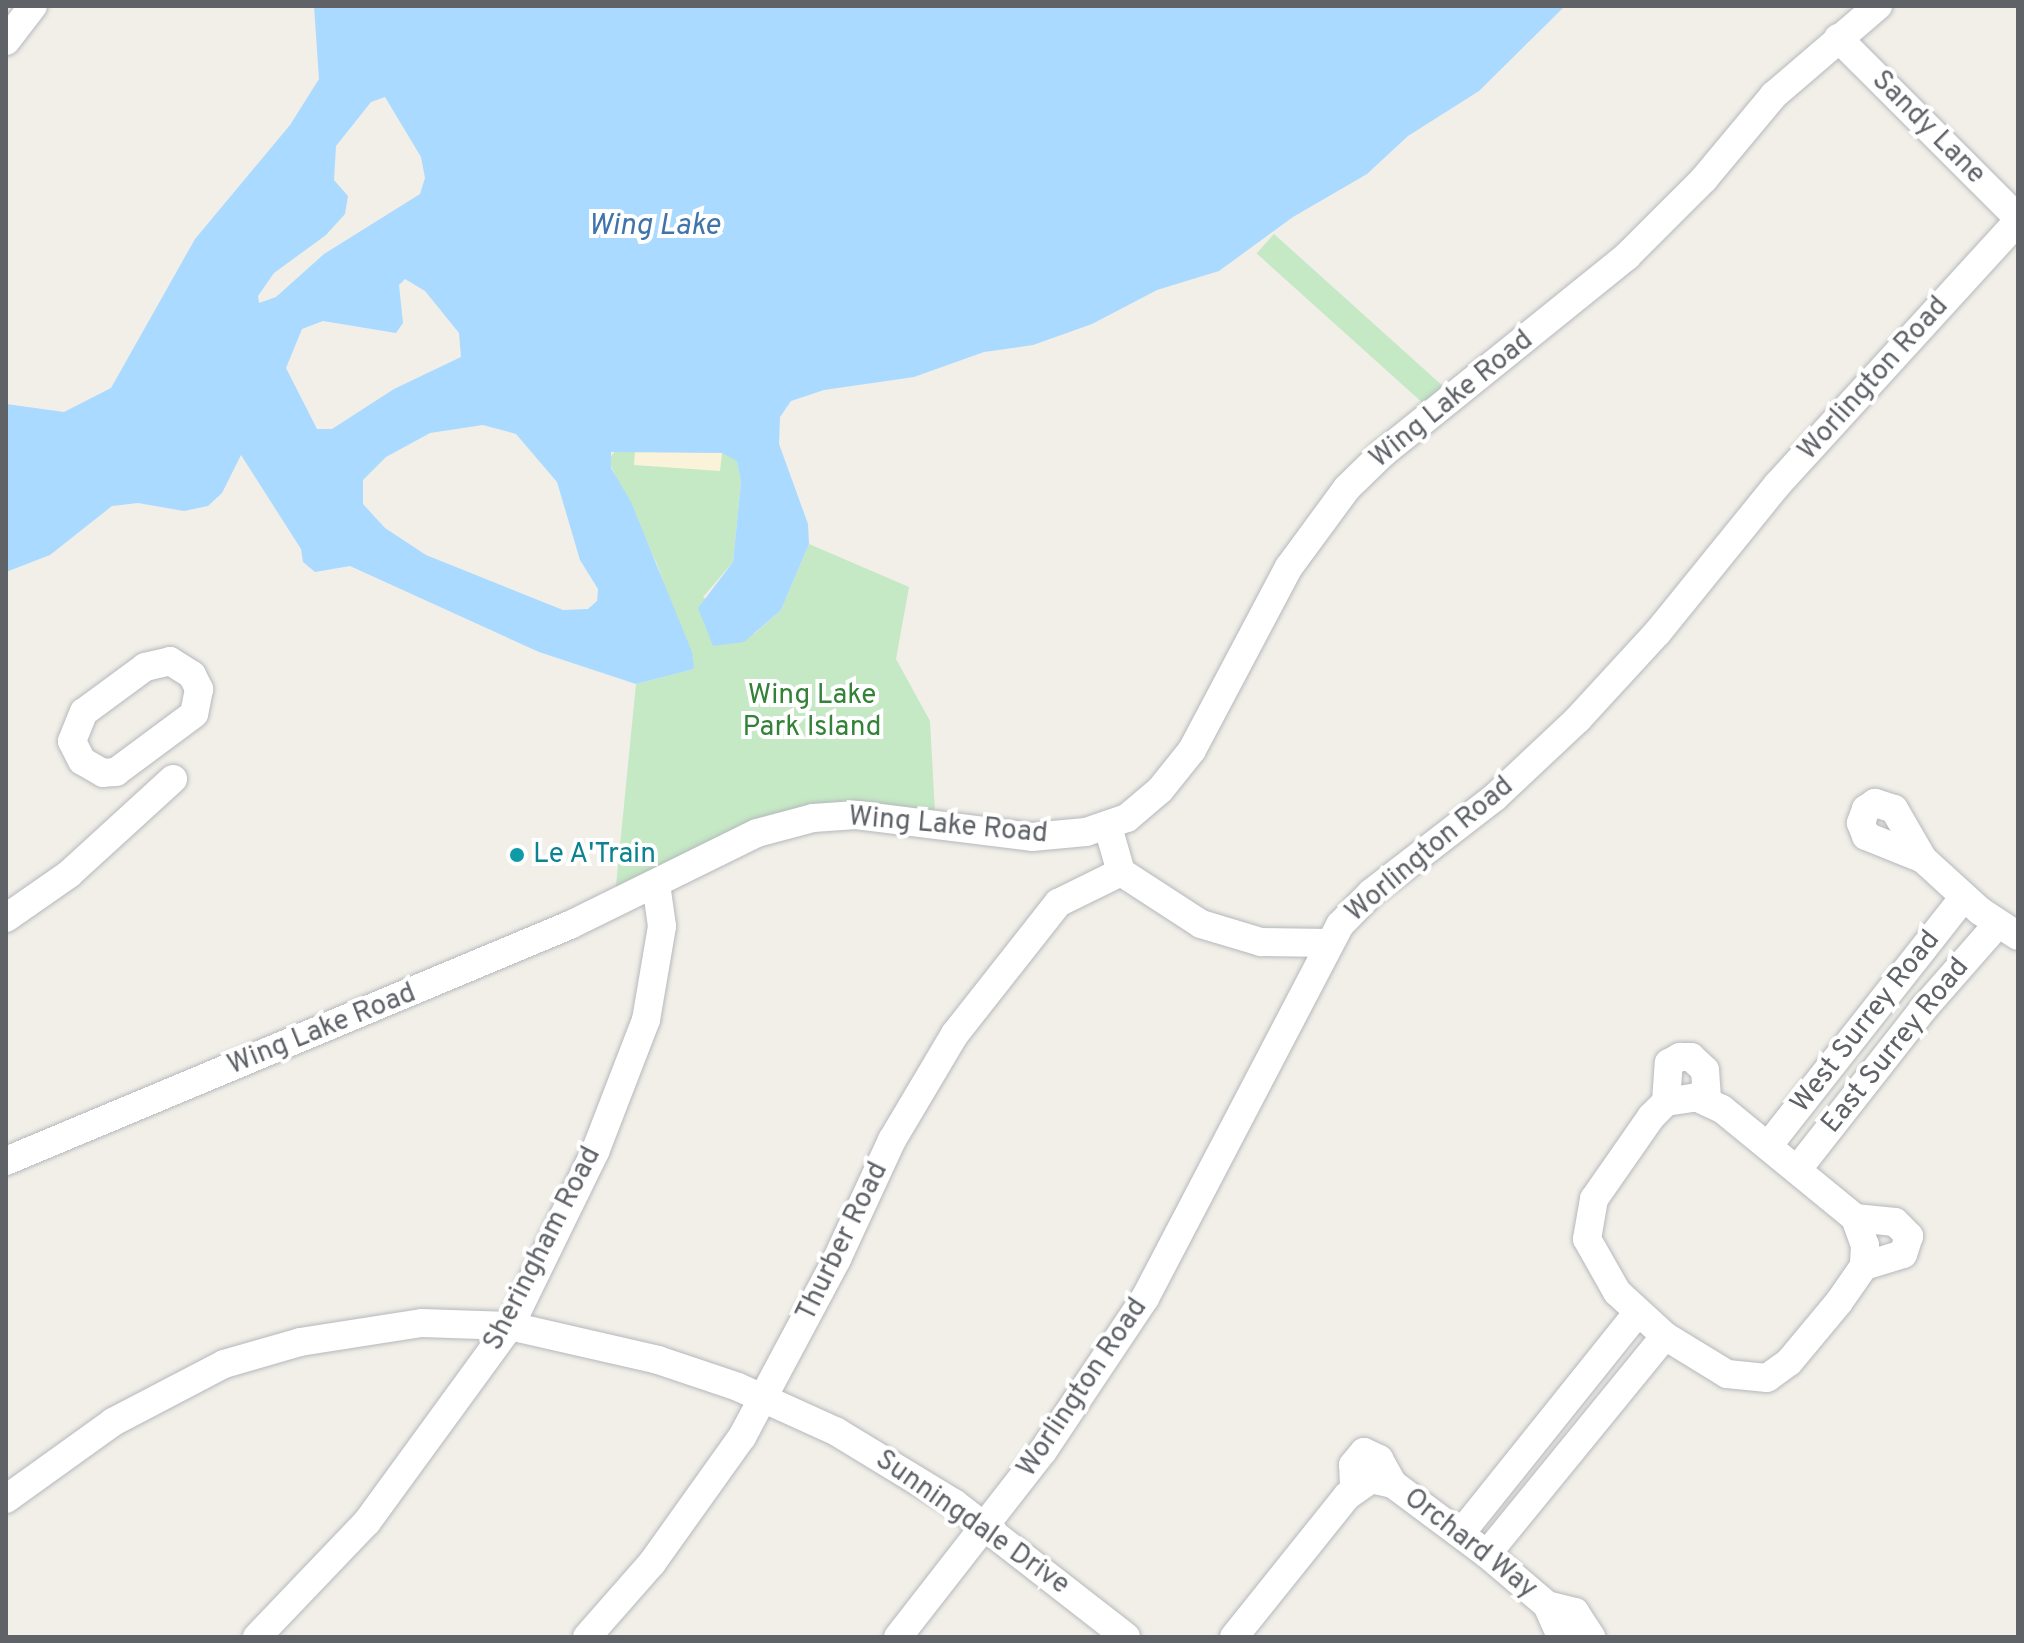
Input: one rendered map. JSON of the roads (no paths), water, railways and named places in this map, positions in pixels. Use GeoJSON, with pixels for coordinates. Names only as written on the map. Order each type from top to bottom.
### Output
{"type":"FeatureCollection","features":[{"type":"Feature","properties":{"kind":"street"},"geometry":{"type":"LineString","coordinates":[[6,41],[33,6]]}},
{"type":"Feature","properties":{"kind":"street","name":"Wing Lake Road"},"geometry":{"type":"LineString","coordinates":[[6,1161],[355,1018],[656,884],[735,841],[813,818],[877,816],[1032,837],[1108,827],[1146,804],[1192,750],[1289,567],[1347,488],[1627,256],[1704,179],[1774,95],[1878,6]]}},
{"type":"Feature","properties":{"kind":"street","name":"Sandy Lane"},"geometry":{"type":"LineString","coordinates":[[1838,38],[2018,219]]}},
{"type":"Feature","properties":{"kind":"street","name":"Worlington Road"},"geometry":{"type":"LineString","coordinates":[[898,1637],[986,1528],[1145,1298],[1330,943],[1371,893],[1495,797],[1578,719],[1658,632],[1777,485],[2018,219]]}},
{"type":"Feature","properties":{"kind":"street"},"geometry":{"type":"LineString","coordinates":[[6,918],[69,874],[162,788],[127,766],[103,773],[82,761],[72,741],[77,721],[145,667],[170,661],[182,666],[199,689],[199,706],[186,723],[127,766]]}},
{"type":"Feature","properties":{"kind":"street"},"geometry":{"type":"LineString","coordinates":[[1108,827],[1121,872],[1148,894],[1218,932],[1261,942],[1330,943]]}},
{"type":"Feature","properties":{"kind":"street"},"geometry":{"type":"LineString","coordinates":[[1923,859],[1964,897],[2008,930]]}},
{"type":"Feature","properties":{"kind":"street","name":"Thurber Road"},"geometry":{"type":"LineString","coordinates":[[587,1637],[694,1507],[765,1398],[892,1140],[940,1056],[1058,903],[1121,872]]}},
{"type":"Feature","properties":{"kind":"street","name":"Sheringham Road"},"geometry":{"type":"LineString","coordinates":[[257,1637],[367,1522],[510,1326],[595,1152],[646,1020],[662,926],[656,884]]}},
{"type":"Feature","properties":{"kind":"street","name":"West Surrey Road"},"geometry":{"type":"LineString","coordinates":[[1783,1158],[1964,897]]}},
{"type":"Feature","properties":{"kind":"street","name":"East Surrey Road"},"geometry":{"type":"LineString","coordinates":[[1783,1158],[1924,1008],[2008,930]]}},
{"type":"Feature","properties":{"kind":"street"},"geometry":{"type":"LineString","coordinates":[[1707,1101],[1705,1070],[1691,1057],[1680,1057],[1669,1063],[1666,1102],[1614,1167],[1587,1217],[1587,1239],[1596,1261],[1651,1324],[1727,1374],[1767,1378],[1789,1362],[1864,1266],[1903,1254],[1909,1236],[1895,1222],[1855,1218]]}},
{"type":"Feature","properties":{"kind":"street"},"geometry":{"type":"LineString","coordinates":[[1666,1102],[1686,1097],[1707,1101],[1783,1158],[1855,1218],[1865,1245],[1864,1266]]}},
{"type":"Feature","properties":{"kind":"street","name":"Sunningdale Drive"},"geometry":{"type":"LineString","coordinates":[[6,1499],[113,1422],[224,1364],[300,1342],[422,1323],[510,1326],[618,1348],[765,1398],[897,1466],[986,1528],[1126,1637]]}},
{"type":"Feature","properties":{"kind":"street"},"geometry":{"type":"LineString","coordinates":[[1461,1533],[1651,1324]]}},
{"type":"Feature","properties":{"kind":"street"},"geometry":{"type":"LineString","coordinates":[[1487,1554],[1651,1324]]}},
{"type":"Feature","properties":{"kind":"street","name":"Orchard Way"},"geometry":{"type":"LineString","coordinates":[[1234,1637],[1371,1476],[1461,1533],[1487,1554],[1547,1605],[1561,1637]]}},
{"type":"Feature","properties":{"kind":"street","name":"Orchard Way"},"geometry":{"type":"LineString","coordinates":[[1547,1605],[1575,1612],[1591,1637]]}},
{"type":"Feature","properties":{"kind":"water","name":"Wing Lake"},"geometry":{"type":"Polygon","coordinates":[[[314,6],[1565,6],[1479,91],[1408,136],[1367,174],[1293,217],[1219,271],[1157,290],[1092,324],[1033,345],[984,352],[914,377],[824,390],[791,401],[780,417],[779,444],[808,524],[809,544],[781,610],[744,642],[713,646],[698,608],[733,562],[741,482],[737,461],[722,453],[611,452],[611,468],[631,502],[692,652],[694,669],[636,684],[539,652],[350,566],[315,572],[303,562],[301,549],[241,455],[222,493],[208,506],[184,511],[138,503],[112,506],[50,555],[6,572],[6,404],[64,412],[111,388],[195,239],[290,125],[319,79],[314,6]],[[385,97],[371,102],[336,146],[334,180],[348,196],[345,214],[326,235],[274,273],[258,296],[259,303],[276,297],[324,254],[420,194],[425,178],[421,157],[385,97]],[[405,279],[399,285],[403,323],[396,333],[323,321],[302,329],[286,368],[317,429],[332,429],[394,389],[461,357],[459,333],[425,291],[405,279]],[[483,425],[430,433],[386,457],[363,480],[363,504],[385,528],[426,555],[563,610],[588,609],[597,601],[598,589],[580,560],[557,482],[516,434],[483,425]]]}},
{"type":"Feature","properties":{"kind":"place","name":"Le A'Train"},"geometry":{"type":"Point","coordinates":[517,855]}},
{"type":"Feature","properties":{"kind":"park label","name":"Wing Lake Park Island"},"geometry":{"type":"Point","coordinates":[812,712]}}]}
